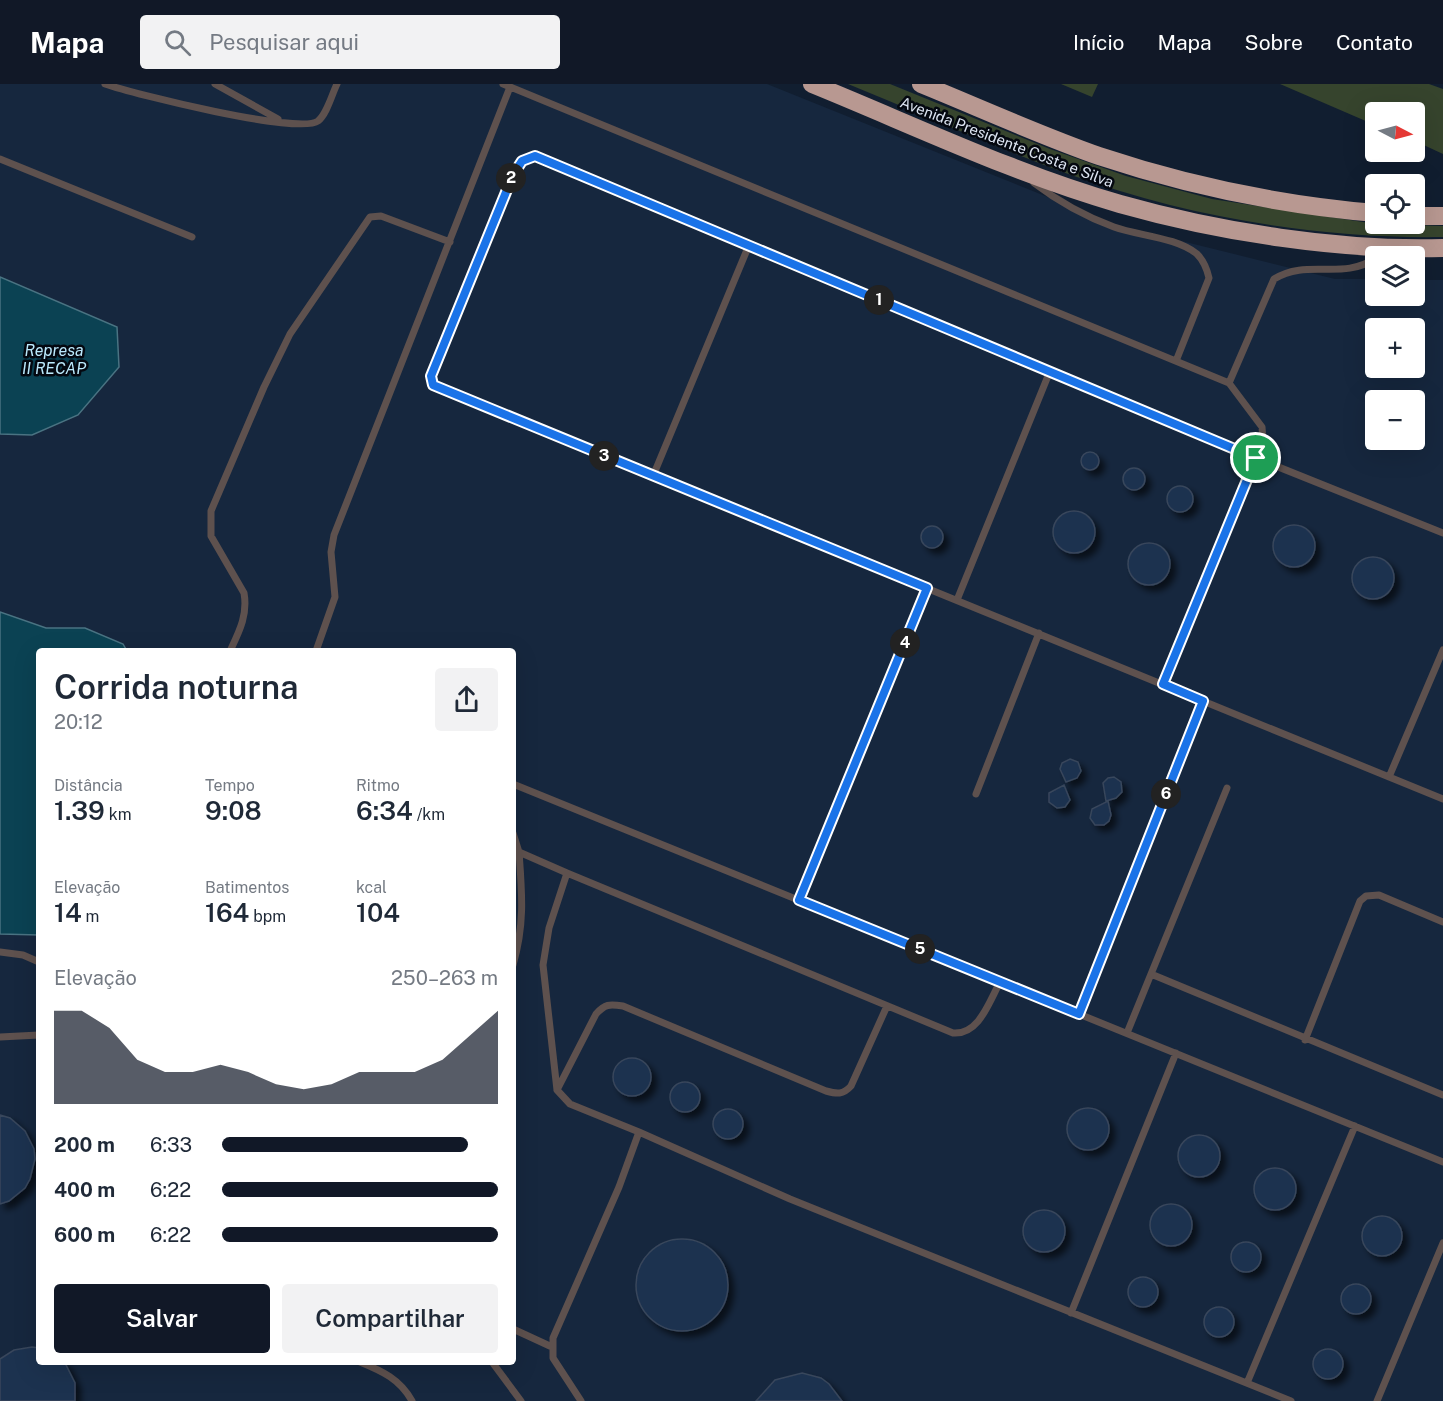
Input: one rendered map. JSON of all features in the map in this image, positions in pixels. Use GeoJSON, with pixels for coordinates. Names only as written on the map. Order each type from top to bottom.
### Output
{"type":"FeatureCollection","features":[{"type":"Feature","properties":{"kind":"highway","name":"Avenida Presidente Costa e Silva"},"geometry":{"type":"LineString","coordinates":[[812,84],[1074,189],[1156,213],[1227,228],[1324,242],[1365,251]]}},
{"type":"Feature","properties":{"kind":"highway","name":"Avenida Presidente Costa e Silva"},"geometry":{"type":"LineString","coordinates":[[921,84],[1096,155],[1170,177],[1245,196],[1365,212]]}},
{"type":"Feature","properties":{"kind":"highway"},"geometry":{"type":"LineString","coordinates":[[1425,216],[1443,216]]}},
{"type":"Feature","properties":{"kind":"lane"},"geometry":{"type":"LineString","coordinates":[[105,84],[134,94],[285,123],[317,122],[337,84]]}},
{"type":"Feature","properties":{"kind":"lane"},"geometry":{"type":"LineString","coordinates":[[215,84],[285,123]]}},
{"type":"Feature","properties":{"kind":"lane"},"geometry":{"type":"LineString","coordinates":[[317,648],[334,597],[331,552],[334,535],[450,242],[507,86],[1229,383],[1262,427],[1263,440],[1163,684]]}},
{"type":"Feature","properties":{"kind":"lane"},"geometry":{"type":"LineString","coordinates":[[1443,533],[1256,458],[542,157],[528,157],[522,161],[513,175],[430,381],[439,389],[1443,799]]}},
{"type":"Feature","properties":{"kind":"lane"},"geometry":{"type":"LineString","coordinates":[[0,159],[192,237]]}},
{"type":"Feature","properties":{"kind":"lane"},"geometry":{"type":"LineString","coordinates":[[1010,165],[1065,206],[1114,228],[1176,244],[1197,254],[1206,266],[1209,278],[1176,361]]}},
{"type":"Feature","properties":{"kind":"lane"},"geometry":{"type":"LineString","coordinates":[[231,648],[246,613],[246,603],[244,593],[211,536],[211,511],[264,387],[290,334],[369,217],[381,216],[450,242]]}},
{"type":"Feature","properties":{"kind":"lane"},"geometry":{"type":"LineString","coordinates":[[653,476],[749,245]]}},
{"type":"Feature","properties":{"kind":"lane"},"geometry":{"type":"LineString","coordinates":[[1229,383],[1274,279],[1293,270],[1353,270],[1365,263]]}},
{"type":"Feature","properties":{"kind":"lane"},"geometry":{"type":"LineString","coordinates":[[957,600],[1050,371]]}},
{"type":"Feature","properties":{"kind":"lane"},"geometry":{"type":"LineString","coordinates":[[799,900],[927,588]]}},
{"type":"Feature","properties":{"kind":"lane"},"geometry":{"type":"LineString","coordinates":[[976,794],[1039,633]]}},
{"type":"Feature","properties":{"kind":"lane"},"geometry":{"type":"LineString","coordinates":[[1389,777],[1443,650]]}},
{"type":"Feature","properties":{"kind":"lane"},"geometry":{"type":"LineString","coordinates":[[1079,1014],[1203,701]]}},
{"type":"Feature","properties":{"kind":"lane"},"geometry":{"type":"LineString","coordinates":[[516,785],[1443,1162]]}},
{"type":"Feature","properties":{"kind":"lane"},"geometry":{"type":"LineString","coordinates":[[1127,1034],[1227,788]]}},
{"type":"Feature","properties":{"kind":"lane"},"geometry":{"type":"LineString","coordinates":[[516,842],[519,852],[524,909],[516,954]]}},
{"type":"Feature","properties":{"kind":"lane"},"geometry":{"type":"LineString","coordinates":[[519,852],[953,1034],[962,1034],[975,1027],[1000,982]]}},
{"type":"Feature","properties":{"kind":"lane"},"geometry":{"type":"LineString","coordinates":[[567,873],[549,928],[544,957],[557,1090],[570,1104],[801,1203],[1291,1401]]}},
{"type":"Feature","properties":{"kind":"lane"},"geometry":{"type":"LineString","coordinates":[[1305,1040],[1360,901],[1366,896],[1379,895],[1443,922]]}},
{"type":"Feature","properties":{"kind":"lane"},"geometry":{"type":"LineString","coordinates":[[0,952],[23,955],[36,961]]}},
{"type":"Feature","properties":{"kind":"lane"},"geometry":{"type":"LineString","coordinates":[[1151,974],[1305,1040],[1443,1095]]}},
{"type":"Feature","properties":{"kind":"lane"},"geometry":{"type":"LineString","coordinates":[[557,1090],[596,1014],[604,1005],[610,1004],[623,1006],[826,1091],[836,1094],[845,1093],[851,1086],[887,1006]]}},
{"type":"Feature","properties":{"kind":"lane"},"geometry":{"type":"LineString","coordinates":[[0,1037],[36,1035]]}},
{"type":"Feature","properties":{"kind":"lane"},"geometry":{"type":"LineString","coordinates":[[1071,1313],[1176,1053]]}},
{"type":"Feature","properties":{"kind":"lane"},"geometry":{"type":"LineString","coordinates":[[1247,1383],[1355,1126]]}},
{"type":"Feature","properties":{"kind":"lane"},"geometry":{"type":"LineString","coordinates":[[580,1401],[553,1358],[552,1347],[562,1313],[619,1186],[639,1132]]}},
{"type":"Feature","properties":{"kind":"lane"},"geometry":{"type":"LineString","coordinates":[[1377,1401],[1443,1243]]}},
{"type":"Feature","properties":{"kind":"lane"},"geometry":{"type":"LineString","coordinates":[[516,1330],[552,1347]]}},
{"type":"Feature","properties":{"kind":"lane"},"geometry":{"type":"LineString","coordinates":[[368,1365],[399,1382],[412,1401]]}},
{"type":"Feature","properties":{"kind":"lane"},"geometry":{"type":"LineString","coordinates":[[494,1365],[521,1401]]}},
{"type":"Feature","properties":{"kind":"shaded area"},"geometry":{"type":"Polygon","coordinates":[[[0,84],[767,84],[1117,225],[1335,279],[1365,279],[1365,306],[1425,306],[1425,280],[1443,280],[1443,1401],[0,1401],[0,84]]]}},
{"type":"Feature","properties":{"kind":"green space"},"geometry":{"type":"Polygon","coordinates":[[[848,84],[890,84],[1050,149],[1126,176],[1212,199],[1365,222],[1365,234],[1425,234],[1425,225],[1443,226],[1443,237],[1349,234],[1208,214],[1116,190],[1043,165],[848,84]]]}},
{"type":"Feature","properties":{"kind":"green space"},"geometry":{"type":"Polygon","coordinates":[[[1061,84],[1098,84],[1092,97],[1061,84]]]}},
{"type":"Feature","properties":{"kind":"green space"},"geometry":{"type":"Polygon","coordinates":[[[1280,84],[1429,84],[1443,89],[1443,154],[1425,146],[1425,102],[1365,102],[1365,121],[1280,84]]]}},
{"type":"Feature","properties":{"kind":"water","name":"Represa II RECAP"},"geometry":{"type":"Polygon","coordinates":[[[0,277],[117,327],[119,367],[78,415],[32,435],[0,434],[0,277]]]}},
{"type":"Feature","properties":{"kind":"water"},"geometry":{"type":"Polygon","coordinates":[[[0,612],[46,628],[85,628],[123,644],[125,648],[36,648],[36,935],[0,934],[0,612]]]}},
{"type":"Feature","properties":{"kind":"building"},"geometry":{"type":"Polygon","coordinates":[[[1090,452],[1096,455],[1099,461],[1096,467],[1090,470],[1084,467],[1081,461],[1084,455],[1090,452]]]}},
{"type":"Feature","properties":{"kind":"building"},"geometry":{"type":"Polygon","coordinates":[[[1134,468],[1142,471],[1145,479],[1142,487],[1134,490],[1126,487],[1123,479],[1126,471],[1134,468]]]}},
{"type":"Feature","properties":{"kind":"building"},"geometry":{"type":"Polygon","coordinates":[[[1180,486],[1189,490],[1193,499],[1189,508],[1180,512],[1171,508],[1167,499],[1171,490],[1180,486]]]}},
{"type":"Feature","properties":{"kind":"building"},"geometry":{"type":"Polygon","coordinates":[[[1074,511],[1089,517],[1095,532],[1089,547],[1074,553],[1059,547],[1053,532],[1059,517],[1074,511]]]}},
{"type":"Feature","properties":{"kind":"building"},"geometry":{"type":"Polygon","coordinates":[[[1294,525],[1309,531],[1315,546],[1309,561],[1294,567],[1279,561],[1273,546],[1279,531],[1294,525]]]}},
{"type":"Feature","properties":{"kind":"building"},"geometry":{"type":"Polygon","coordinates":[[[932,526],[940,529],[943,537],[940,545],[932,548],[924,545],[921,537],[924,529],[932,526]]]}},
{"type":"Feature","properties":{"kind":"building"},"geometry":{"type":"Polygon","coordinates":[[[1149,543],[1164,549],[1170,564],[1164,579],[1149,585],[1134,579],[1128,564],[1134,549],[1149,543]]]}},
{"type":"Feature","properties":{"kind":"building"},"geometry":{"type":"Polygon","coordinates":[[[1373,557],[1388,563],[1394,578],[1388,593],[1373,599],[1358,593],[1352,578],[1358,563],[1373,557]]]}},
{"type":"Feature","properties":{"kind":"building"},"geometry":{"type":"Polygon","coordinates":[[[1070,759],[1078,762],[1081,771],[1077,778],[1066,782],[1060,769],[1062,763],[1070,759]]]}},
{"type":"Feature","properties":{"kind":"building"},"geometry":{"type":"Polygon","coordinates":[[[1114,777],[1121,782],[1122,792],[1116,798],[1106,801],[1103,783],[1108,778],[1114,777]]]}},
{"type":"Feature","properties":{"kind":"building"},"geometry":{"type":"Polygon","coordinates":[[[1064,785],[1070,800],[1065,807],[1057,808],[1049,802],[1049,793],[1064,785]]]}},
{"type":"Feature","properties":{"kind":"building"},"geometry":{"type":"Polygon","coordinates":[[[1108,801],[1111,815],[1109,821],[1104,825],[1095,825],[1090,818],[1092,809],[1108,801]]]}},
{"type":"Feature","properties":{"kind":"building"},"geometry":{"type":"Polygon","coordinates":[[[632,1058],[645,1064],[651,1077],[645,1090],[632,1096],[619,1090],[613,1077],[619,1064],[632,1058]]]}},
{"type":"Feature","properties":{"kind":"building"},"geometry":{"type":"Polygon","coordinates":[[[685,1082],[696,1086],[700,1097],[696,1108],[685,1112],[674,1108],[670,1097],[674,1086],[685,1082]]]}},
{"type":"Feature","properties":{"kind":"building"},"geometry":{"type":"Polygon","coordinates":[[[1088,1108],[1096,1109],[1103,1114],[1108,1121],[1108,1137],[1103,1144],[1096,1149],[1088,1150],[1080,1149],[1073,1144],[1068,1137],[1067,1129],[1068,1121],[1073,1114],[1080,1109],[1088,1108]]]}},
{"type":"Feature","properties":{"kind":"building"},"geometry":{"type":"Polygon","coordinates":[[[728,1109],[739,1113],[743,1124],[739,1135],[728,1139],[717,1135],[713,1124],[717,1113],[728,1109]]]}},
{"type":"Feature","properties":{"kind":"building"},"geometry":{"type":"Polygon","coordinates":[[[0,1115],[10,1118],[25,1131],[34,1149],[35,1159],[25,1188],[9,1201],[0,1204],[0,1115]]]}},
{"type":"Feature","properties":{"kind":"building"},"geometry":{"type":"Polygon","coordinates":[[[1199,1135],[1207,1136],[1214,1141],[1219,1148],[1219,1164],[1214,1171],[1207,1176],[1199,1177],[1191,1176],[1184,1171],[1179,1164],[1178,1156],[1179,1148],[1184,1141],[1191,1136],[1199,1135]]]}},
{"type":"Feature","properties":{"kind":"building"},"geometry":{"type":"Polygon","coordinates":[[[1275,1168],[1283,1169],[1290,1174],[1295,1181],[1295,1197],[1290,1204],[1283,1209],[1275,1210],[1267,1209],[1260,1204],[1255,1197],[1254,1189],[1255,1181],[1260,1174],[1267,1169],[1275,1168]]]}},
{"type":"Feature","properties":{"kind":"building"},"geometry":{"type":"Polygon","coordinates":[[[1171,1204],[1179,1205],[1186,1210],[1191,1217],[1191,1233],[1186,1240],[1179,1245],[1171,1246],[1163,1245],[1156,1240],[1151,1233],[1150,1225],[1151,1217],[1156,1210],[1163,1205],[1171,1204]]]}},
{"type":"Feature","properties":{"kind":"building"},"geometry":{"type":"Polygon","coordinates":[[[1044,1210],[1052,1211],[1059,1216],[1064,1223],[1064,1239],[1059,1246],[1052,1251],[1044,1252],[1036,1251],[1029,1246],[1024,1239],[1023,1231],[1024,1223],[1029,1216],[1036,1211],[1044,1210]]]}},
{"type":"Feature","properties":{"kind":"building"},"geometry":{"type":"Polygon","coordinates":[[[1382,1216],[1396,1222],[1402,1236],[1396,1250],[1382,1256],[1368,1250],[1362,1236],[1368,1222],[1382,1216]]]}},
{"type":"Feature","properties":{"kind":"building"},"geometry":{"type":"Polygon","coordinates":[[[682,1239],[699,1243],[714,1253],[724,1268],[728,1285],[724,1302],[714,1317],[699,1327],[682,1331],[665,1327],[650,1317],[640,1302],[636,1285],[640,1268],[650,1253],[665,1243],[682,1239]]]}},
{"type":"Feature","properties":{"kind":"building"},"geometry":{"type":"Polygon","coordinates":[[[1246,1242],[1257,1246],[1261,1257],[1257,1268],[1246,1272],[1235,1268],[1231,1257],[1235,1246],[1246,1242]]]}},
{"type":"Feature","properties":{"kind":"building"},"geometry":{"type":"Polygon","coordinates":[[[1143,1277],[1154,1281],[1158,1292],[1154,1303],[1143,1307],[1132,1303],[1128,1292],[1132,1281],[1143,1277]]]}},
{"type":"Feature","properties":{"kind":"building"},"geometry":{"type":"Polygon","coordinates":[[[1356,1284],[1367,1288],[1371,1299],[1367,1310],[1356,1314],[1345,1310],[1341,1299],[1345,1288],[1356,1284]]]}},
{"type":"Feature","properties":{"kind":"building"},"geometry":{"type":"Polygon","coordinates":[[[1219,1307],[1230,1311],[1234,1322],[1230,1333],[1219,1337],[1208,1333],[1204,1322],[1208,1311],[1219,1307]]]}},
{"type":"Feature","properties":{"kind":"building"},"geometry":{"type":"Polygon","coordinates":[[[36,1348],[36,1365],[66,1365],[75,1383],[75,1401],[0,1401],[0,1359],[14,1350],[36,1348]]]}},
{"type":"Feature","properties":{"kind":"building"},"geometry":{"type":"Polygon","coordinates":[[[1328,1349],[1339,1353],[1343,1364],[1339,1375],[1328,1379],[1317,1375],[1313,1364],[1317,1353],[1328,1349]]]}},
{"type":"Feature","properties":{"kind":"building"},"geometry":{"type":"Polygon","coordinates":[[[802,1373],[821,1378],[829,1384],[842,1401],[756,1401],[775,1380],[802,1373]]]}},
{"type":"Feature","properties":{"kind":"route"},"geometry":{"type":"LineString","coordinates":[[535,156],[1256,458],[1163,684],[1203,701],[1079,1014],[799,900],[927,588],[439,389],[430,381],[516,166],[528,157],[535,156]]}}]}
